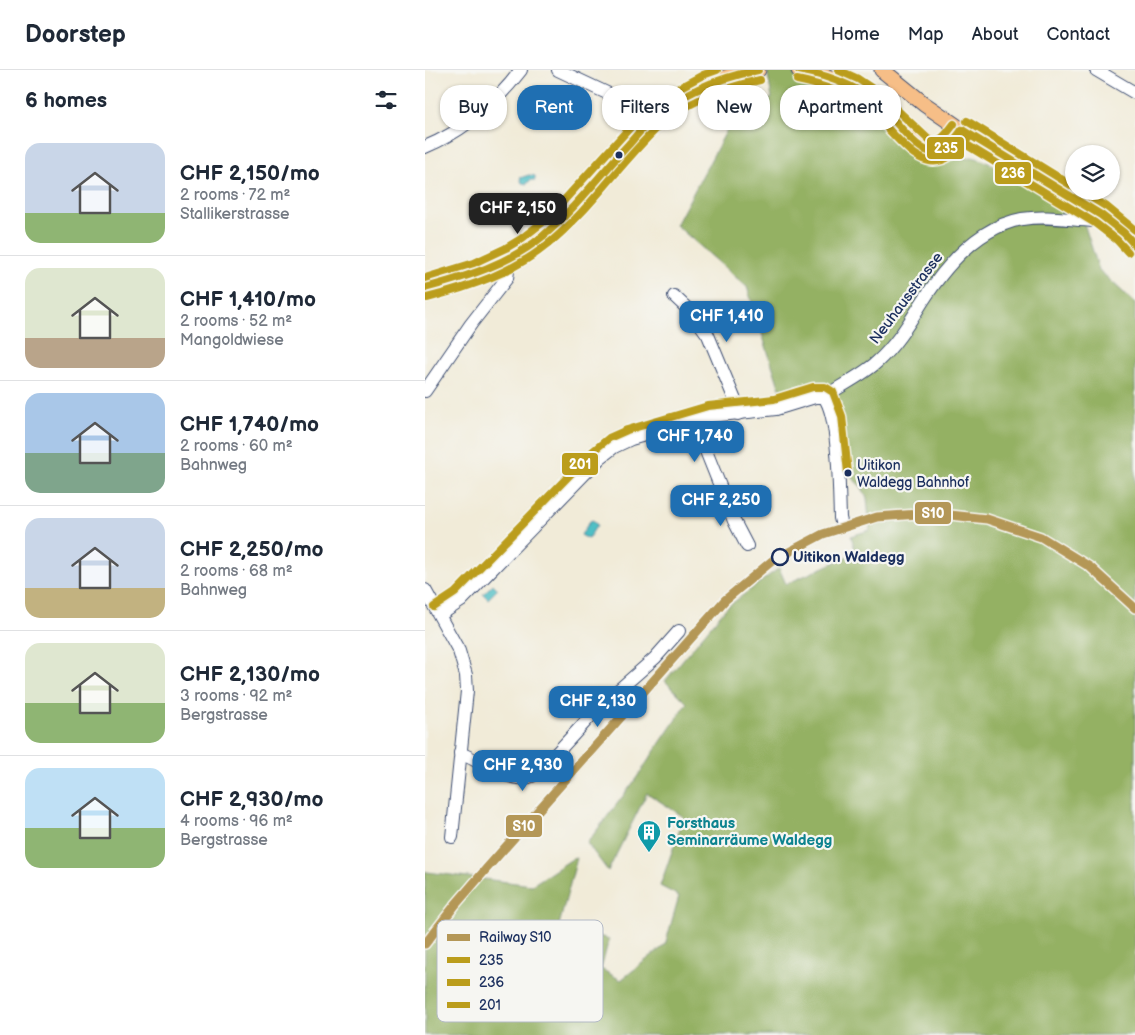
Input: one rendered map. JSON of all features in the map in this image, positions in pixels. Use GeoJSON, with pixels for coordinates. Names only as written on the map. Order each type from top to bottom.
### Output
{"type":"FeatureCollection","features":[{"type":"Feature","properties":{"kind":"main road"},"geometry":{"type":"LineString","coordinates":[[688,94],[730,76],[758,70]]}},
{"type":"Feature","properties":{"kind":"main road"},"geometry":{"type":"LineString","coordinates":[[799,70],[827,76],[860,92],[883,108],[919,146],[928,151],[937,152],[948,148],[962,130]]}},
{"type":"Feature","properties":{"kind":"main road"},"geometry":{"type":"LineString","coordinates":[[882,70],[924,104],[962,130],[1101,215],[1124,232],[1135,245]]}},
{"type":"Feature","properties":{"kind":"main road"},"geometry":{"type":"LineString","coordinates":[[425,288],[469,275],[508,258],[548,232],[642,130]]}},
{"type":"Feature","properties":{"kind":"street"},"geometry":{"type":"LineString","coordinates":[[425,147],[445,139],[469,124],[491,104],[521,70]]}},
{"type":"Feature","properties":{"kind":"street"},"geometry":{"type":"LineString","coordinates":[[1096,70],[1135,93]]}},
{"type":"Feature","properties":{"kind":"street"},"geometry":{"type":"LineString","coordinates":[[561,71],[602,91]]}},
{"type":"Feature","properties":{"kind":"street","name":"Neuhausstrasse"},"geometry":{"type":"LineString","coordinates":[[440,615],[461,601],[593,465],[607,452],[621,443],[711,416],[776,409],[815,397],[824,397],[877,362],[901,336],[937,281],[958,256],[977,238],[998,226],[1021,219],[1044,217],[1094,221],[1101,215]]}},
{"type":"Feature","properties":{"kind":"street"},"geometry":{"type":"LineString","coordinates":[[425,391],[471,324],[507,278],[508,258]]}},
{"type":"Feature","properties":{"kind":"street"},"geometry":{"type":"LineString","coordinates":[[674,296],[692,313],[708,335],[735,400],[738,414]]}},
{"type":"Feature","properties":{"kind":"street"},"geometry":{"type":"LineString","coordinates":[[824,397],[829,404],[838,460],[840,518],[843,526]]}},
{"type":"Feature","properties":{"kind":"street"},"geometry":{"type":"LineString","coordinates":[[694,421],[734,522],[747,546]]}},
{"type":"Feature","properties":{"kind":"street"},"geometry":{"type":"LineString","coordinates":[[425,590],[459,651],[466,675],[467,691],[452,837]]}},
{"type":"Feature","properties":{"kind":"street"},"geometry":{"type":"LineString","coordinates":[[460,753],[514,778],[532,776],[541,769],[598,708],[655,658],[679,631]]}},
{"type":"Feature","properties":{"kind":"green space"},"geometry":{"type":"Polygon","coordinates":[[[767,70],[799,70],[846,84],[847,85],[780,85],[780,130],[900,130],[919,146],[948,148],[959,159],[972,157],[980,159],[1011,174],[1065,207],[1081,214],[1099,270],[1135,303],[1135,1035],[425,1035],[425,871],[532,885],[572,859],[577,858],[560,920],[437,920],[437,1022],[603,1022],[603,970],[621,980],[665,945],[679,896],[660,886],[684,817],[647,793],[608,871],[587,843],[633,783],[687,703],[665,681],[726,608],[779,568],[786,584],[856,553],[851,536],[870,530],[867,498],[862,488],[844,469],[829,387],[784,402],[747,287],[676,225],[727,130],[770,130],[770,99],[772,98],[767,70]]]}},
{"type":"Feature","properties":{"kind":"green space"},"geometry":{"type":"Polygon","coordinates":[[[603,937],[609,939],[603,962],[603,937]]]}},
{"type":"Feature","properties":{"kind":"water"},"geometry":{"type":"Polygon","coordinates":[[[529,175],[535,176],[535,180],[530,180],[527,184],[522,183],[520,178],[529,175]]]}},
{"type":"Feature","properties":{"kind":"water"},"geometry":{"type":"Polygon","coordinates":[[[593,520],[597,525],[588,539],[581,535],[590,521],[593,520]]]}},
{"type":"Feature","properties":{"kind":"water"},"geometry":{"type":"Polygon","coordinates":[[[493,584],[498,589],[488,599],[483,594],[493,584]]]}},
{"type":"Feature","properties":{"kind":"rail line","name":"S10"},"geometry":{"type":"LineString","coordinates":[[444,920],[487,868],[725,600],[772,561],[823,534],[877,517],[932,513],[987,519],[1041,537],[1090,567],[1135,608]]}},
{"type":"Feature","properties":{"kind":"rail line","name":"S10"},"geometry":{"type":"LineString","coordinates":[[425,944],[437,929]]}},
{"type":"Feature","properties":{"kind":"transit line","name":"201"},"geometry":{"type":"LineString","coordinates":[[425,278],[474,263],[521,239],[548,218],[645,111],[677,89],[717,70]]}},
{"type":"Feature","properties":{"kind":"transit line","name":"235"},"geometry":{"type":"LineString","coordinates":[[425,288],[487,268],[530,246],[566,215],[643,128],[664,109],[702,87],[729,77],[758,70]]}},
{"type":"Feature","properties":{"kind":"transit line","name":"235"},"geometry":{"type":"LineString","coordinates":[[799,70],[846,84],[867,96],[886,111],[917,144],[928,151],[934,152],[944,149],[952,143],[962,130]]}},
{"type":"Feature","properties":{"kind":"transit line","name":"201"},"geometry":{"type":"LineString","coordinates":[[838,70],[858,79],[879,93],[929,140],[940,139],[954,124]]}},
{"type":"Feature","properties":{"kind":"transit line","name":"236"},"geometry":{"type":"LineString","coordinates":[[427,298],[491,277],[535,254],[577,217],[630,156],[669,118],[706,97],[732,87],[760,80]]}},
{"type":"Feature","properties":{"kind":"transit line","name":"236"},"geometry":{"type":"LineString","coordinates":[[797,80],[825,87],[852,99],[881,121],[904,146],[928,161],[941,161],[955,153],[970,136]]}},
{"type":"Feature","properties":{"kind":"transit line","name":"201"},"geometry":{"type":"LineString","coordinates":[[967,121],[1065,181]]}},
{"type":"Feature","properties":{"kind":"transit line","name":"235"},"geometry":{"type":"LineString","coordinates":[[962,130],[1101,215],[1124,233],[1135,245]]}},
{"type":"Feature","properties":{"kind":"transit line","name":"236"},"geometry":{"type":"LineString","coordinates":[[957,139],[1095,223],[1117,240],[1128,252]]}},
{"type":"Feature","properties":{"kind":"transit line","name":"201"},"geometry":{"type":"LineString","coordinates":[[1096,200],[1135,230]]}},
{"type":"Feature","properties":{"kind":"transit line","name":"201"},"geometry":{"type":"LineString","coordinates":[[434,607],[455,593],[593,451],[609,438],[627,430],[708,406],[774,399],[813,387],[825,387],[833,392],[842,416],[848,473]]}},
{"type":"Feature","properties":{"kind":"place","name":"Uitikon Waldegg Bahnhof"},"geometry":{"type":"Point","coordinates":[848,473]}},
{"type":"Feature","properties":{"kind":"place","name":"Uitikon Waldegg"},"geometry":{"type":"Point","coordinates":[780,557]}},
{"type":"Feature","properties":{"kind":"place","name":"Forsthaus Seminarräume Waldegg"},"geometry":{"type":"Point","coordinates":[649,853]}}]}
